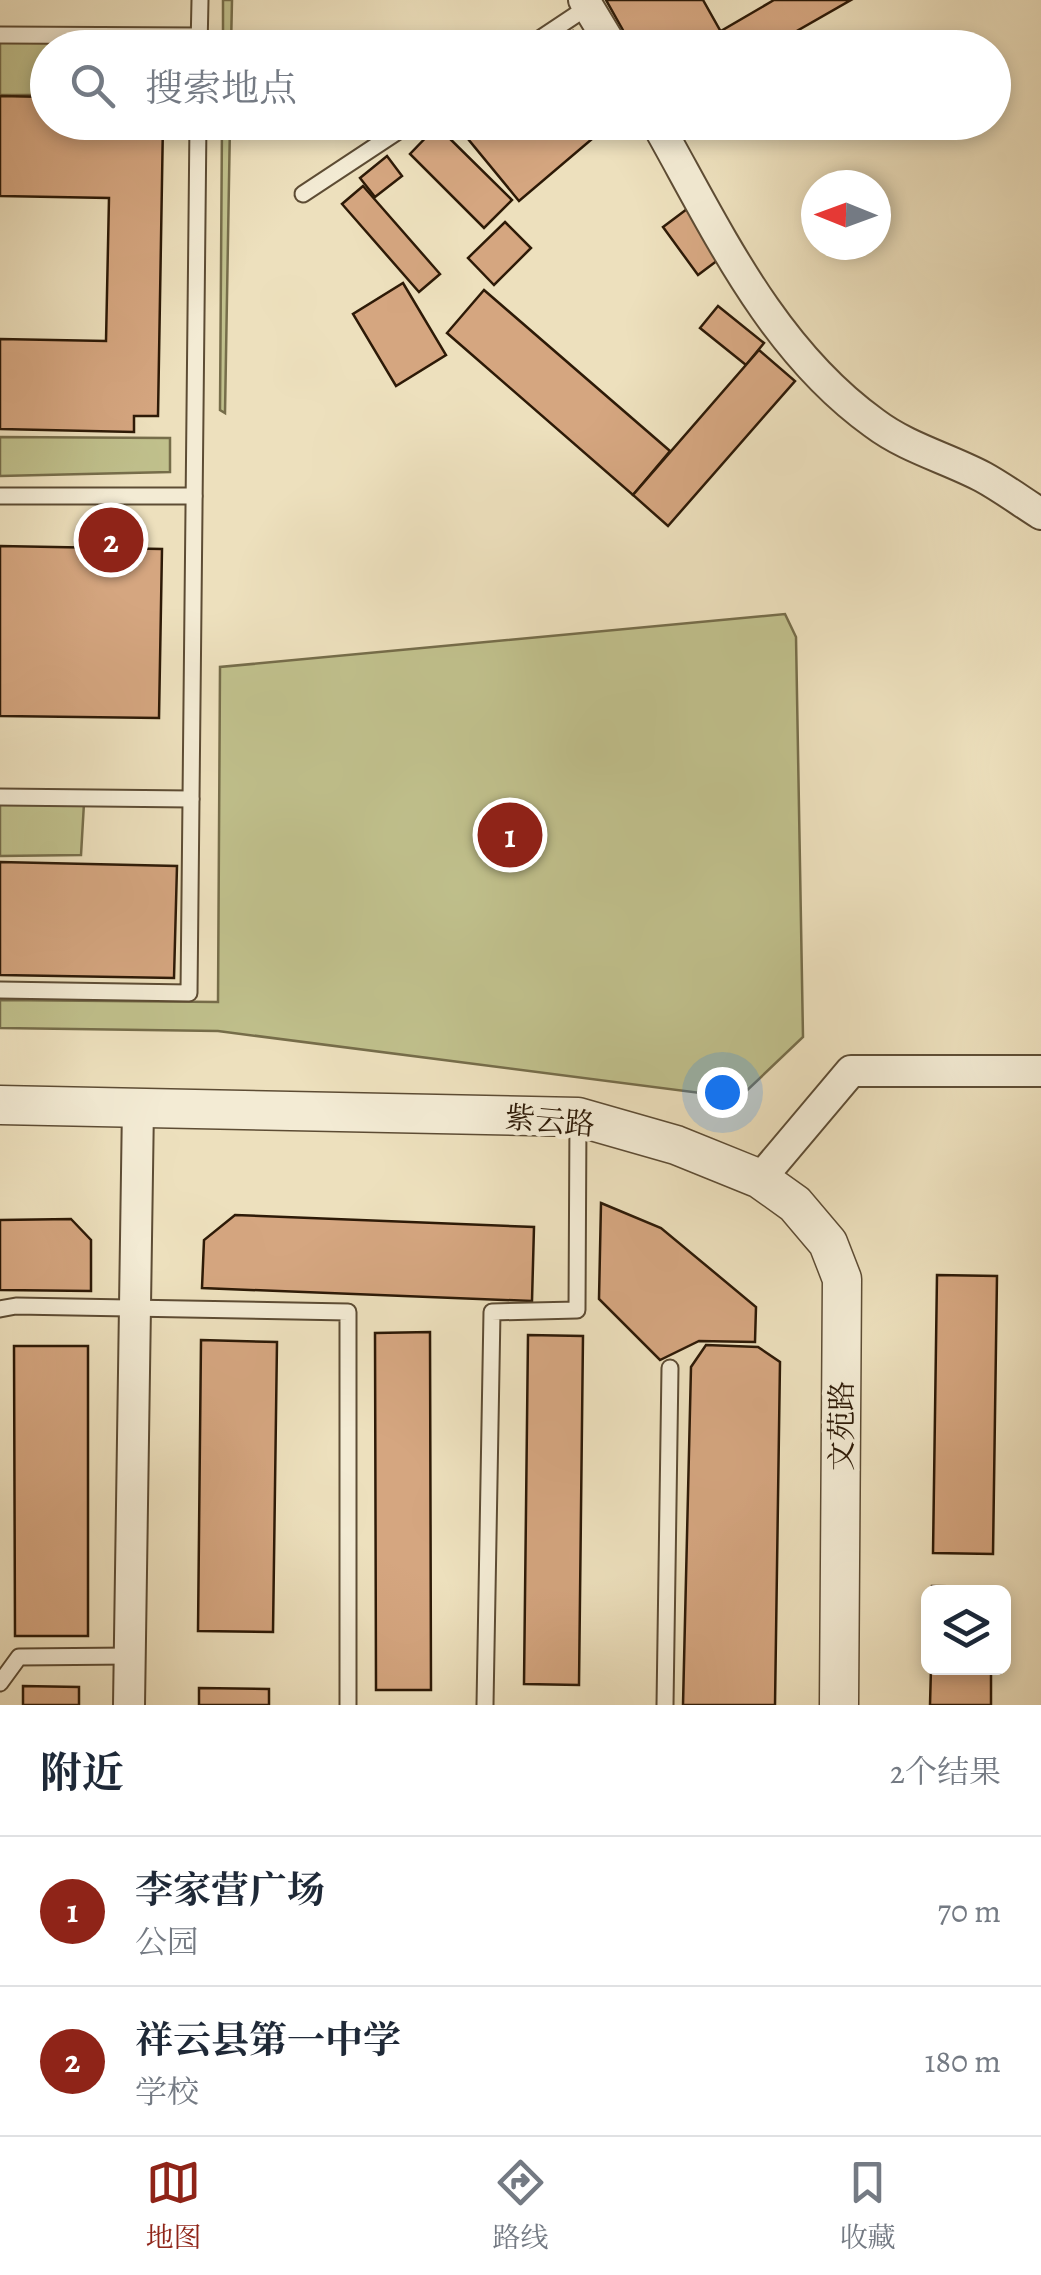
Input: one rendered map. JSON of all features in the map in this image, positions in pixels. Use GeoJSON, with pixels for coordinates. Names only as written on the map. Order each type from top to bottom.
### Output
{"type":"FeatureCollection","features":[{"type":"Feature","properties":{"kind":"street"},"geometry":{"type":"LineString","coordinates":[[587,3],[603,30]]}},
{"type":"Feature","properties":{"kind":"street"},"geometry":{"type":"LineString","coordinates":[[666,140],[751,289],[782,334],[836,390],[874,424],[912,446],[983,477],[1041,514]]}},
{"type":"Feature","properties":{"kind":"street"},"geometry":{"type":"LineString","coordinates":[[760,1179],[851,1071],[1041,1070]]}},
{"type":"Feature","properties":{"kind":"street","name":"紫云路"},"geometry":{"type":"LineString","coordinates":[[0,1105],[578,1117],[676,1145],[760,1179]]}},
{"type":"Feature","properties":{"kind":"street"},"geometry":{"type":"LineString","coordinates":[[129,1705],[138,1106]]}},
{"type":"Feature","properties":{"kind":"street","name":"文苑路"},"geometry":{"type":"LineString","coordinates":[[760,1179],[795,1204],[828,1243],[842,1279],[840,1705]]}},
{"type":"Feature","properties":{"kind":"lane"},"geometry":{"type":"LineString","coordinates":[[199,30],[200,0]]}},
{"type":"Feature","properties":{"kind":"lane"},"geometry":{"type":"LineString","coordinates":[[550,30],[587,3]]}},
{"type":"Feature","properties":{"kind":"lane"},"geometry":{"type":"LineString","coordinates":[[0,35],[30,36]]}},
{"type":"Feature","properties":{"kind":"lane"},"geometry":{"type":"LineString","coordinates":[[0,990],[189,993],[198,140]]}},
{"type":"Feature","properties":{"kind":"lane"},"geometry":{"type":"LineString","coordinates":[[303,194],[385,140]]}},
{"type":"Feature","properties":{"kind":"lane"},"geometry":{"type":"LineString","coordinates":[[0,496],[194,496]]}},
{"type":"Feature","properties":{"kind":"lane"},"geometry":{"type":"LineString","coordinates":[[0,797],[191,799]]}},
{"type":"Feature","properties":{"kind":"lane"},"geometry":{"type":"LineString","coordinates":[[485,1705],[492,1312],[577,1310],[578,1117]]}},
{"type":"Feature","properties":{"kind":"lane"},"geometry":{"type":"LineString","coordinates":[[0,1308],[348,1312],[348,1705]]}},
{"type":"Feature","properties":{"kind":"lane"},"geometry":{"type":"LineString","coordinates":[[665,1705],[670,1368]]}},
{"type":"Feature","properties":{"kind":"lane"},"geometry":{"type":"LineString","coordinates":[[0,1683],[19,1657],[130,1656]]}},
{"type":"Feature","properties":{"kind":"green space"},"geometry":{"type":"Polygon","coordinates":[[[223,0],[232,0],[231,30],[223,30],[223,0]]]}},
{"type":"Feature","properties":{"kind":"green space"},"geometry":{"type":"Polygon","coordinates":[[[0,41],[30,41],[30,95],[0,95],[0,41]]]}},
{"type":"Feature","properties":{"kind":"green space"},"geometry":{"type":"Polygon","coordinates":[[[222,140],[230,140],[225,413],[220,410],[222,140]]]}},
{"type":"Feature","properties":{"kind":"green space"},"geometry":{"type":"Polygon","coordinates":[[[0,437],[170,438],[170,472],[0,476],[0,437]]]}},
{"type":"Feature","properties":{"kind":"green space"},"geometry":{"type":"Polygon","coordinates":[[[785,614],[796,637],[803,1037],[739,1098],[218,1031],[0,1028],[0,1000],[218,1002],[220,667],[785,614]]]}},
{"type":"Feature","properties":{"kind":"green space"},"geometry":{"type":"Polygon","coordinates":[[[0,802],[84,803],[81,855],[0,856],[0,802]]]}},
{"type":"Feature","properties":{"kind":"building"},"geometry":{"type":"Polygon","coordinates":[[[606,0],[703,0],[720,30],[623,30],[606,0]]]}},
{"type":"Feature","properties":{"kind":"building"},"geometry":{"type":"Polygon","coordinates":[[[774,0],[851,0],[798,30],[723,30],[774,0]]]}},
{"type":"Feature","properties":{"kind":"building"},"geometry":{"type":"Polygon","coordinates":[[[0,96],[30,97],[30,140],[163,140],[158,416],[134,416],[134,432],[0,429],[0,339],[106,341],[109,198],[0,196],[0,96]]]}},
{"type":"Feature","properties":{"kind":"building"},"geometry":{"type":"Polygon","coordinates":[[[424,140],[451,140],[512,200],[484,228],[410,154],[424,140]]]}},
{"type":"Feature","properties":{"kind":"building"},"geometry":{"type":"Polygon","coordinates":[[[469,140],[591,140],[519,201],[469,140]]]}},
{"type":"Feature","properties":{"kind":"building"},"geometry":{"type":"Polygon","coordinates":[[[387,156],[402,176],[375,197],[360,178],[387,156]]]}},
{"type":"Feature","properties":{"kind":"building"},"geometry":{"type":"Polygon","coordinates":[[[363,186],[440,274],[419,292],[342,204],[363,186]]]}},
{"type":"Feature","properties":{"kind":"building"},"geometry":{"type":"Polygon","coordinates":[[[691,206],[726,254],[698,275],[663,227],[691,206]]]}},
{"type":"Feature","properties":{"kind":"building"},"geometry":{"type":"Polygon","coordinates":[[[505,222],[531,248],[494,285],[468,258],[505,222]]]}},
{"type":"Feature","properties":{"kind":"building"},"geometry":{"type":"Polygon","coordinates":[[[403,283],[446,355],[396,386],[353,314],[403,283]]]}},
{"type":"Feature","properties":{"kind":"building"},"geometry":{"type":"Polygon","coordinates":[[[484,290],[670,451],[633,495],[447,333],[484,290]]]}},
{"type":"Feature","properties":{"kind":"building"},"geometry":{"type":"Polygon","coordinates":[[[718,306],[764,343],[746,365],[700,328],[718,306]]]}},
{"type":"Feature","properties":{"kind":"building"},"geometry":{"type":"Polygon","coordinates":[[[759,350],[795,381],[668,526],[633,495],[759,350]]]}},
{"type":"Feature","properties":{"kind":"building"},"geometry":{"type":"Polygon","coordinates":[[[0,546],[162,549],[159,718],[0,716],[0,546]]]}},
{"type":"Feature","properties":{"kind":"building"},"geometry":{"type":"Polygon","coordinates":[[[0,862],[177,866],[174,978],[0,975],[0,862]]]}},
{"type":"Feature","properties":{"kind":"building"},"geometry":{"type":"Polygon","coordinates":[[[601,1203],[661,1228],[756,1307],[755,1342],[699,1341],[660,1360],[599,1299],[601,1203]]]}},
{"type":"Feature","properties":{"kind":"building"},"geometry":{"type":"Polygon","coordinates":[[[235,1215],[534,1227],[532,1301],[202,1288],[204,1240],[235,1215]]]}},
{"type":"Feature","properties":{"kind":"building"},"geometry":{"type":"Polygon","coordinates":[[[71,1219],[91,1240],[91,1291],[0,1290],[0,1220],[71,1219]]]}},
{"type":"Feature","properties":{"kind":"building"},"geometry":{"type":"Polygon","coordinates":[[[937,1275],[997,1276],[993,1554],[933,1553],[937,1275]]]}},
{"type":"Feature","properties":{"kind":"building"},"geometry":{"type":"Polygon","coordinates":[[[430,1332],[431,1690],[376,1690],[375,1333],[430,1332]]]}},
{"type":"Feature","properties":{"kind":"building"},"geometry":{"type":"Polygon","coordinates":[[[528,1335],[583,1336],[579,1685],[524,1684],[528,1335]]]}},
{"type":"Feature","properties":{"kind":"building"},"geometry":{"type":"Polygon","coordinates":[[[201,1340],[277,1342],[273,1632],[198,1631],[201,1340]]]}},
{"type":"Feature","properties":{"kind":"building"},"geometry":{"type":"Polygon","coordinates":[[[706,1345],[758,1347],[780,1362],[775,1705],[683,1705],[691,1367],[706,1345]]]}},
{"type":"Feature","properties":{"kind":"building"},"geometry":{"type":"Polygon","coordinates":[[[14,1346],[88,1346],[88,1636],[15,1636],[14,1346]]]}},
{"type":"Feature","properties":{"kind":"building"},"geometry":{"type":"Polygon","coordinates":[[[931,1675],[991,1675],[991,1705],[930,1705],[931,1675]]]}},
{"type":"Feature","properties":{"kind":"building"},"geometry":{"type":"Polygon","coordinates":[[[23,1686],[79,1687],[79,1705],[23,1705],[23,1686]]]}},
{"type":"Feature","properties":{"kind":"building"},"geometry":{"type":"Polygon","coordinates":[[[199,1688],[269,1689],[269,1705],[199,1705],[199,1688]]]}},
{"type":"Feature","properties":{"kind":"place","name":"祥云县第一中学"},"geometry":{"type":"Point","coordinates":[111,540]}},
{"type":"Feature","properties":{"kind":"place","name":"李家营广场"},"geometry":{"type":"Point","coordinates":[510,835]}}]}
